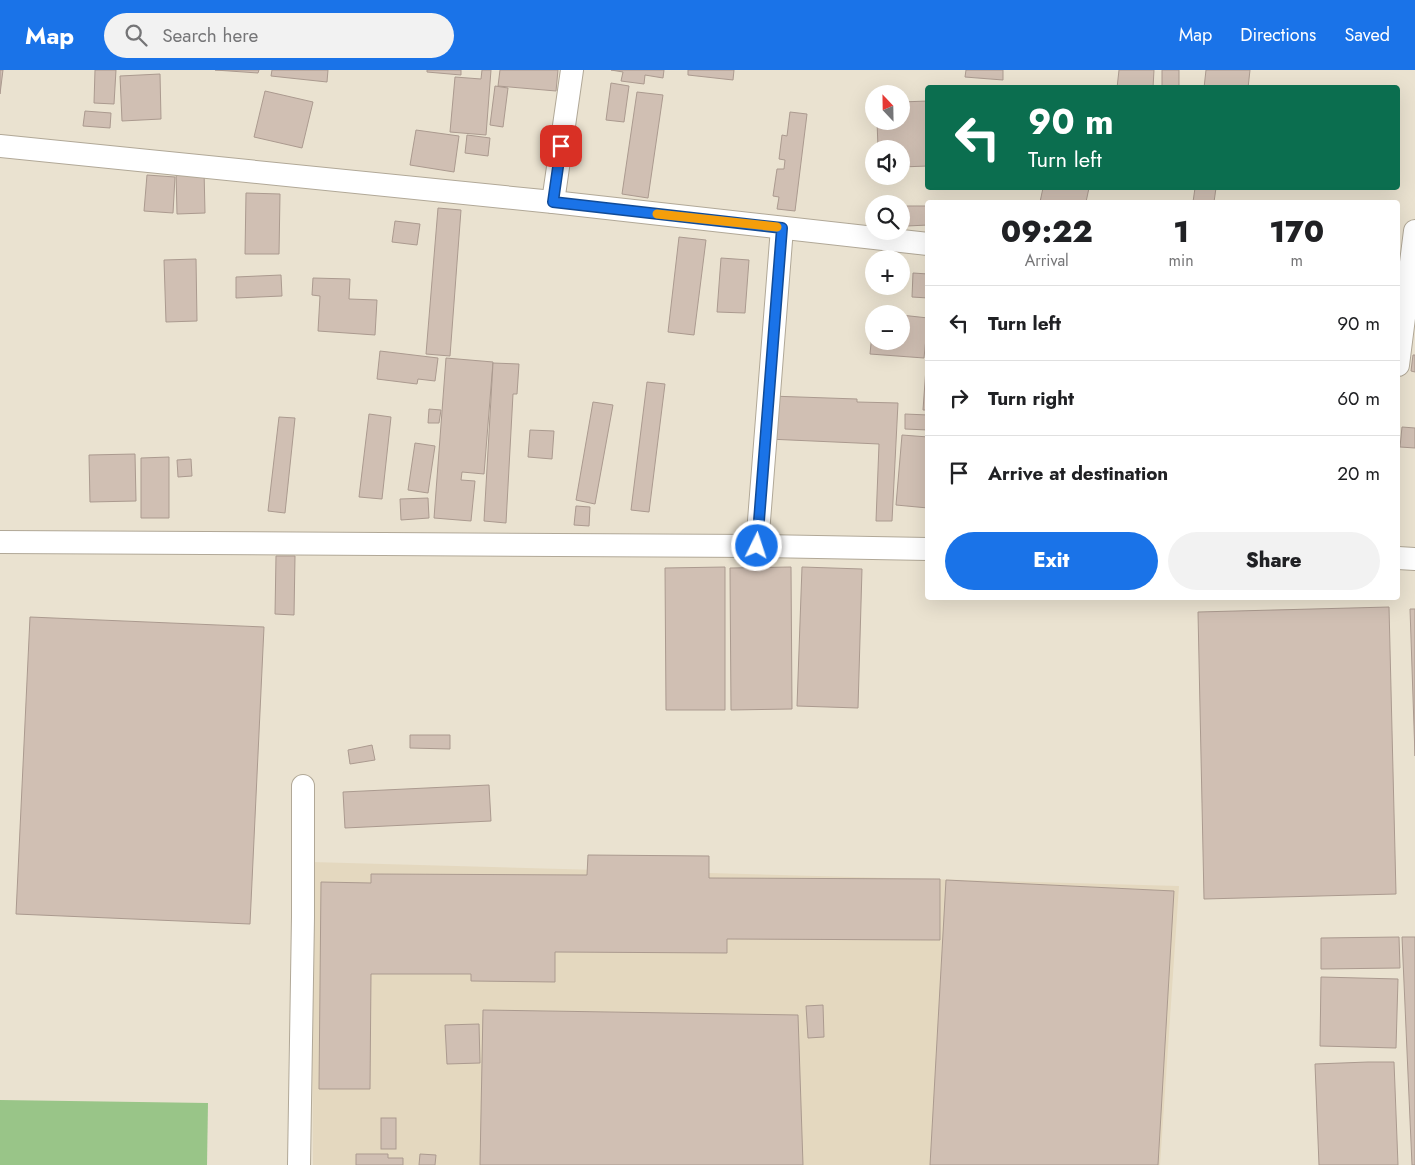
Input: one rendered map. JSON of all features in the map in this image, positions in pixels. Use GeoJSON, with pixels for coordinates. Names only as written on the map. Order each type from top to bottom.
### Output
{"type":"FeatureCollection","features":[{"type":"Feature","properties":{"kind":"street"},"geometry":{"type":"LineString","coordinates":[[553,202],[572,70]]}},
{"type":"Feature","properties":{"kind":"street"},"geometry":{"type":"LineString","coordinates":[[0,146],[553,202],[925,244]]}},
{"type":"Feature","properties":{"kind":"street"},"geometry":{"type":"LineString","coordinates":[[757,546],[782,228]]}},
{"type":"Feature","properties":{"kind":"street"},"geometry":{"type":"LineString","coordinates":[[1400,327],[1401,308],[1415,231]]}},
{"type":"Feature","properties":{"kind":"street"},"geometry":{"type":"LineString","coordinates":[[0,542],[757,546],[925,549]]}},
{"type":"Feature","properties":{"kind":"street"},"geometry":{"type":"LineString","coordinates":[[1400,558],[1415,559]]}},
{"type":"Feature","properties":{"kind":"street"},"geometry":{"type":"LineString","coordinates":[[299,1165],[303,786]]}},
{"type":"Feature","properties":{"kind":"shaded area"},"geometry":{"type":"Polygon","coordinates":[[[311,862],[1179,886],[1160,1165],[313,1165],[311,862]]]}},
{"type":"Feature","properties":{"kind":"green space"},"geometry":{"type":"Polygon","coordinates":[[[0,1100],[208,1103],[207,1165],[0,1165],[0,1100]]]}},
{"type":"Feature","properties":{"kind":"building"},"geometry":{"type":"Polygon","coordinates":[[[0,70],[3,70],[0,94],[0,70]]]}},
{"type":"Feature","properties":{"kind":"building"},"geometry":{"type":"Polygon","coordinates":[[[95,70],[116,70],[114,104],[94,103],[95,70]]]}},
{"type":"Feature","properties":{"kind":"building"},"geometry":{"type":"Polygon","coordinates":[[[215,70],[259,70],[258,73],[215,70]]]}},
{"type":"Feature","properties":{"kind":"building"},"geometry":{"type":"Polygon","coordinates":[[[272,70],[328,70],[327,82],[271,76],[272,70]]]}},
{"type":"Feature","properties":{"kind":"building"},"geometry":{"type":"Polygon","coordinates":[[[427,70],[461,70],[461,75],[427,72],[427,70]]]}},
{"type":"Feature","properties":{"kind":"building"},"geometry":{"type":"Polygon","coordinates":[[[482,70],[491,70],[486,135],[450,132],[455,77],[481,79],[482,70]]]}},
{"type":"Feature","properties":{"kind":"building"},"geometry":{"type":"Polygon","coordinates":[[[500,70],[558,70],[556,91],[498,86],[500,70]]]}},
{"type":"Feature","properties":{"kind":"building"},"geometry":{"type":"Polygon","coordinates":[[[611,70],[664,70],[663,78],[645,75],[644,84],[621,81],[623,72],[611,70]]]}},
{"type":"Feature","properties":{"kind":"building"},"geometry":{"type":"Polygon","coordinates":[[[688,70],[734,70],[733,80],[688,75],[688,70]]]}},
{"type":"Feature","properties":{"kind":"building"},"geometry":{"type":"Polygon","coordinates":[[[966,70],[1003,70],[1003,80],[965,77],[966,70]]]}},
{"type":"Feature","properties":{"kind":"building"},"geometry":{"type":"Polygon","coordinates":[[[1119,70],[1154,70],[1153,85],[1117,85],[1119,70]]]}},
{"type":"Feature","properties":{"kind":"building"},"geometry":{"type":"Polygon","coordinates":[[[1162,70],[1179,70],[1179,85],[1162,85],[1162,70]]]}},
{"type":"Feature","properties":{"kind":"building"},"geometry":{"type":"Polygon","coordinates":[[[1206,70],[1250,70],[1248,85],[1204,85],[1206,70]]]}},
{"type":"Feature","properties":{"kind":"building"},"geometry":{"type":"Polygon","coordinates":[[[160,74],[161,119],[122,121],[120,76],[160,74]]]}},
{"type":"Feature","properties":{"kind":"building"},"geometry":{"type":"Polygon","coordinates":[[[611,83],[629,86],[624,122],[606,120],[611,83]]]}},
{"type":"Feature","properties":{"kind":"building"},"geometry":{"type":"Polygon","coordinates":[[[495,86],[508,88],[503,127],[490,125],[495,86]]]}},
{"type":"Feature","properties":{"kind":"building"},"geometry":{"type":"Polygon","coordinates":[[[265,91],[313,102],[302,148],[254,137],[265,91]]]}},
{"type":"Feature","properties":{"kind":"building"},"geometry":{"type":"Polygon","coordinates":[[[637,92],[663,95],[648,198],[622,194],[637,92]]]}},
{"type":"Feature","properties":{"kind":"building"},"geometry":{"type":"Polygon","coordinates":[[[925,101],[925,166],[910,167],[910,140],[878,140],[877,130],[910,130],[910,102],[925,101]]]}},
{"type":"Feature","properties":{"kind":"building"},"geometry":{"type":"Polygon","coordinates":[[[85,111],[111,113],[110,128],[83,126],[85,111]]]}},
{"type":"Feature","properties":{"kind":"building"},"geometry":{"type":"Polygon","coordinates":[[[790,112],[807,114],[795,211],[777,209],[779,197],[773,196],[777,169],[784,169],[785,160],[779,159],[782,135],[787,136],[790,112]]]}},
{"type":"Feature","properties":{"kind":"building"},"geometry":{"type":"Polygon","coordinates":[[[416,130],[459,136],[454,172],[410,165],[416,130]]]}},
{"type":"Feature","properties":{"kind":"building"},"geometry":{"type":"Polygon","coordinates":[[[467,135],[490,138],[488,156],[465,153],[467,135]]]}},
{"type":"Feature","properties":{"kind":"building"},"geometry":{"type":"Polygon","coordinates":[[[204,170],[205,213],[177,214],[176,171],[204,170]]]}},
{"type":"Feature","properties":{"kind":"building"},"geometry":{"type":"Polygon","coordinates":[[[147,175],[175,177],[173,213],[144,211],[147,175]]]}},
{"type":"Feature","properties":{"kind":"building"},"geometry":{"type":"Polygon","coordinates":[[[1043,190],[1089,190],[1086,200],[1040,200],[1043,190]]]}},
{"type":"Feature","properties":{"kind":"building"},"geometry":{"type":"Polygon","coordinates":[[[1195,190],[1216,190],[1214,200],[1193,200],[1195,190]]]}},
{"type":"Feature","properties":{"kind":"building"},"geometry":{"type":"Polygon","coordinates":[[[246,193],[280,194],[279,254],[245,254],[246,193]]]}},
{"type":"Feature","properties":{"kind":"building"},"geometry":{"type":"Polygon","coordinates":[[[910,206],[925,206],[925,225],[910,226],[910,206]]]}},
{"type":"Feature","properties":{"kind":"building"},"geometry":{"type":"Polygon","coordinates":[[[438,208],[461,210],[450,356],[426,354],[438,208]]]}},
{"type":"Feature","properties":{"kind":"building"},"geometry":{"type":"Polygon","coordinates":[[[395,221],[420,224],[417,245],[392,242],[395,221]]]}},
{"type":"Feature","properties":{"kind":"building"},"geometry":{"type":"Polygon","coordinates":[[[679,237],[706,240],[694,335],[668,332],[679,237]]]}},
{"type":"Feature","properties":{"kind":"building"},"geometry":{"type":"Polygon","coordinates":[[[721,258],[749,260],[745,313],[717,312],[721,258]]]}},
{"type":"Feature","properties":{"kind":"building"},"geometry":{"type":"Polygon","coordinates":[[[196,259],[197,321],[166,322],[164,260],[196,259]]]}},
{"type":"Feature","properties":{"kind":"building"},"geometry":{"type":"Polygon","coordinates":[[[913,273],[925,274],[925,298],[912,297],[913,273]]]}},
{"type":"Feature","properties":{"kind":"building"},"geometry":{"type":"Polygon","coordinates":[[[281,275],[282,296],[236,298],[236,277],[281,275]]]}},
{"type":"Feature","properties":{"kind":"building"},"geometry":{"type":"Polygon","coordinates":[[[313,278],[350,279],[349,299],[377,300],[375,335],[318,331],[320,296],[312,295],[313,278]]]}},
{"type":"Feature","properties":{"kind":"building"},"geometry":{"type":"Polygon","coordinates":[[[910,316],[925,318],[924,358],[870,354],[870,350],[910,350],[910,316]]]}},
{"type":"Feature","properties":{"kind":"building"},"geometry":{"type":"Polygon","coordinates":[[[380,351],[438,358],[435,381],[418,379],[417,384],[377,379],[380,351]]]}},
{"type":"Feature","properties":{"kind":"building"},"geometry":{"type":"Polygon","coordinates":[[[1413,355],[1415,355],[1415,372],[1411,371],[1413,355]]]}},
{"type":"Feature","properties":{"kind":"building"},"geometry":{"type":"Polygon","coordinates":[[[446,358],[493,362],[484,474],[462,472],[461,480],[475,481],[471,521],[434,518],[446,358]]]}},
{"type":"Feature","properties":{"kind":"building"},"geometry":{"type":"Polygon","coordinates":[[[493,363],[519,364],[517,394],[513,394],[506,523],[484,521],[493,363]]]}},
{"type":"Feature","properties":{"kind":"building"},"geometry":{"type":"Polygon","coordinates":[[[647,382],[665,384],[649,512],[631,510],[647,382]]]}},
{"type":"Feature","properties":{"kind":"building"},"geometry":{"type":"Polygon","coordinates":[[[925,382],[925,410],[923,410],[925,382]]]}},
{"type":"Feature","properties":{"kind":"building"},"geometry":{"type":"Polygon","coordinates":[[[770,396],[857,399],[857,402],[898,403],[892,521],[876,521],[879,444],[768,439],[770,396]]]}},
{"type":"Feature","properties":{"kind":"building"},"geometry":{"type":"Polygon","coordinates":[[[593,402],[613,405],[595,504],[576,500],[593,402]]]}},
{"type":"Feature","properties":{"kind":"building"},"geometry":{"type":"Polygon","coordinates":[[[429,409],[441,410],[439,423],[428,423],[429,409]]]}},
{"type":"Feature","properties":{"kind":"building"},"geometry":{"type":"Polygon","coordinates":[[[369,414],[391,417],[382,499],[359,497],[369,414]]]}},
{"type":"Feature","properties":{"kind":"building"},"geometry":{"type":"Polygon","coordinates":[[[905,414],[925,415],[925,430],[905,429],[905,414]]]}},
{"type":"Feature","properties":{"kind":"building"},"geometry":{"type":"Polygon","coordinates":[[[279,417],[295,418],[285,513],[268,511],[279,417]]]}},
{"type":"Feature","properties":{"kind":"building"},"geometry":{"type":"Polygon","coordinates":[[[1402,427],[1415,428],[1415,448],[1400,447],[1402,427]]]}},
{"type":"Feature","properties":{"kind":"building"},"geometry":{"type":"Polygon","coordinates":[[[530,430],[554,431],[552,459],[528,457],[530,430]]]}},
{"type":"Feature","properties":{"kind":"building"},"geometry":{"type":"Polygon","coordinates":[[[902,435],[925,437],[925,508],[896,505],[902,435]]]}},
{"type":"Feature","properties":{"kind":"building"},"geometry":{"type":"Polygon","coordinates":[[[415,443],[435,446],[428,493],[408,490],[415,443]]]}},
{"type":"Feature","properties":{"kind":"building"},"geometry":{"type":"Polygon","coordinates":[[[135,454],[136,501],[90,502],[89,455],[135,454]]]}},
{"type":"Feature","properties":{"kind":"building"},"geometry":{"type":"Polygon","coordinates":[[[169,457],[169,518],[141,518],[141,458],[169,457]]]}},
{"type":"Feature","properties":{"kind":"building"},"geometry":{"type":"Polygon","coordinates":[[[191,459],[192,476],[178,477],[177,460],[191,459]]]}},
{"type":"Feature","properties":{"kind":"building"},"geometry":{"type":"Polygon","coordinates":[[[428,498],[429,518],[401,520],[400,499],[428,498]]]}},
{"type":"Feature","properties":{"kind":"building"},"geometry":{"type":"Polygon","coordinates":[[[576,506],[590,507],[589,526],[574,525],[576,506]]]}},
{"type":"Feature","properties":{"kind":"building"},"geometry":{"type":"Polygon","coordinates":[[[276,556],[295,556],[294,615],[275,614],[276,556]]]}},
{"type":"Feature","properties":{"kind":"building"},"geometry":{"type":"Polygon","coordinates":[[[725,567],[725,710],[666,710],[665,568],[725,567]]]}},
{"type":"Feature","properties":{"kind":"building"},"geometry":{"type":"Polygon","coordinates":[[[791,567],[792,709],[731,710],[730,568],[791,567]]]}},
{"type":"Feature","properties":{"kind":"building"},"geometry":{"type":"Polygon","coordinates":[[[802,567],[862,569],[858,708],[797,706],[802,567]]]}},
{"type":"Feature","properties":{"kind":"building"},"geometry":{"type":"Polygon","coordinates":[[[1389,607],[1396,894],[1204,899],[1198,612],[1389,607]]]}},
{"type":"Feature","properties":{"kind":"building"},"geometry":{"type":"Polygon","coordinates":[[[1410,609],[1415,609],[1415,756],[1410,609]]]}},
{"type":"Feature","properties":{"kind":"building"},"geometry":{"type":"Polygon","coordinates":[[[30,617],[264,627],[250,924],[16,914],[30,617]]]}},
{"type":"Feature","properties":{"kind":"building"},"geometry":{"type":"Polygon","coordinates":[[[410,735],[450,735],[450,749],[410,748],[410,735]]]}},
{"type":"Feature","properties":{"kind":"building"},"geometry":{"type":"Polygon","coordinates":[[[372,745],[375,760],[350,764],[348,750],[372,745]]]}},
{"type":"Feature","properties":{"kind":"building"},"geometry":{"type":"Polygon","coordinates":[[[489,785],[491,821],[345,828],[343,792],[489,785]]]}},
{"type":"Feature","properties":{"kind":"building"},"geometry":{"type":"Polygon","coordinates":[[[588,855],[709,856],[709,878],[940,879],[940,940],[727,939],[727,953],[555,952],[555,982],[471,981],[471,974],[371,974],[370,1089],[319,1089],[321,882],[371,883],[371,874],[587,875],[588,855]]]}},
{"type":"Feature","properties":{"kind":"building"},"geometry":{"type":"Polygon","coordinates":[[[946,880],[1174,891],[1158,1165],[930,1165],[946,880]]]}},
{"type":"Feature","properties":{"kind":"building"},"geometry":{"type":"Polygon","coordinates":[[[1399,937],[1400,968],[1321,969],[1321,938],[1399,937]]]}},
{"type":"Feature","properties":{"kind":"building"},"geometry":{"type":"Polygon","coordinates":[[[1402,937],[1415,937],[1415,1165],[1412,1165],[1402,937]]]}},
{"type":"Feature","properties":{"kind":"building"},"geometry":{"type":"Polygon","coordinates":[[[1321,977],[1398,979],[1396,1048],[1320,1046],[1321,977]]]}},
{"type":"Feature","properties":{"kind":"building"},"geometry":{"type":"Polygon","coordinates":[[[823,1005],[824,1037],[808,1038],[806,1006],[823,1005]]]}},
{"type":"Feature","properties":{"kind":"building"},"geometry":{"type":"Polygon","coordinates":[[[483,1010],[798,1015],[803,1165],[480,1165],[483,1010]]]}},
{"type":"Feature","properties":{"kind":"building"},"geometry":{"type":"Polygon","coordinates":[[[479,1024],[480,1063],[447,1064],[445,1025],[479,1024]]]}},
{"type":"Feature","properties":{"kind":"building"},"geometry":{"type":"Polygon","coordinates":[[[1394,1062],[1398,1165],[1319,1165],[1315,1064],[1394,1062]]]}},
{"type":"Feature","properties":{"kind":"building"},"geometry":{"type":"Polygon","coordinates":[[[381,1118],[396,1118],[396,1149],[381,1149],[381,1118]]]}},
{"type":"Feature","properties":{"kind":"building"},"geometry":{"type":"Polygon","coordinates":[[[356,1154],[388,1154],[388,1158],[403,1158],[403,1165],[356,1165],[356,1154]]]}},
{"type":"Feature","properties":{"kind":"building"},"geometry":{"type":"Polygon","coordinates":[[[420,1154],[436,1155],[435,1165],[419,1165],[420,1154]]]}},
{"type":"Feature","properties":{"kind":"slow traffic"},"geometry":{"type":"LineString","coordinates":[[657,214],[777,227]]}},
{"type":"Feature","properties":{"kind":"route"},"geometry":{"type":"LineString","coordinates":[[561,146],[553,202],[782,228],[757,546]]}}]}
